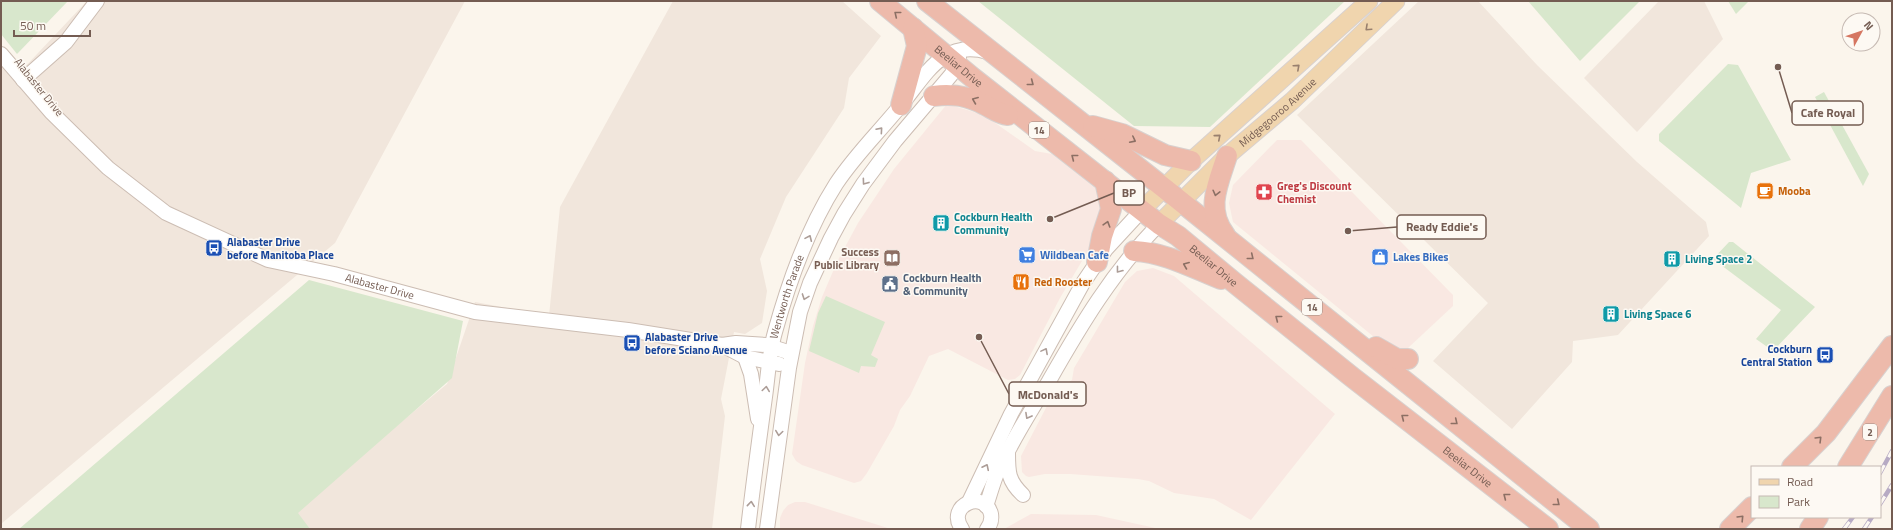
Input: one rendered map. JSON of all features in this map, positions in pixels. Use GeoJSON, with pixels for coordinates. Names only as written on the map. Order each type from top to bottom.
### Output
{"type":"FeatureCollection","features":[{"type":"Feature","properties":{"kind":"highway","name":"Beeliar Drive"},"geometry":{"type":"LineString","coordinates":[[880,1],[954,57],[1024,118],[1159,224],[1178,236],[1236,284],[1548,529]]}},
{"type":"Feature","properties":{"kind":"highway","name":"14"},"geometry":{"type":"LineString","coordinates":[[927,1],[1181,201],[1589,529]]}},
{"type":"Feature","properties":{"kind":"highway"},"geometry":{"type":"LineString","coordinates":[[901,105],[917,46],[914,28]]}},
{"type":"Feature","properties":{"kind":"highway"},"geometry":{"type":"LineString","coordinates":[[934,96],[952,94],[964,96],[980,102],[1002,114],[1024,118]]}},
{"type":"Feature","properties":{"kind":"highway"},"geometry":{"type":"LineString","coordinates":[[1083,123],[1122,134],[1165,155],[1191,162]]}},
{"type":"Feature","properties":{"kind":"highway"},"geometry":{"type":"LineString","coordinates":[[1226,237],[1218,226],[1215,218],[1214,201],[1227,156]]}},
{"type":"Feature","properties":{"kind":"highway"},"geometry":{"type":"LineString","coordinates":[[1097,262],[1102,236],[1111,209],[1105,181]]}},
{"type":"Feature","properties":{"kind":"highway"},"geometry":{"type":"LineString","coordinates":[[1134,250],[1146,251],[1160,255],[1236,284]]}},
{"type":"Feature","properties":{"kind":"highway"},"geometry":{"type":"LineString","coordinates":[[1337,327],[1392,357],[1414,364],[1418,385],[1425,397]]}},
{"type":"Feature","properties":{"kind":"highway"},"geometry":{"type":"LineString","coordinates":[[1793,466],[1826,433],[1892,346]]}},
{"type":"Feature","properties":{"kind":"highway","name":"2"},"geometry":{"type":"LineString","coordinates":[[1849,466],[1892,396]]}},
{"type":"Feature","properties":{"kind":"highway"},"geometry":{"type":"LineString","coordinates":[[1730,529],[1751,508]]}},
{"type":"Feature","properties":{"kind":"highway"},"geometry":{"type":"LineString","coordinates":[[1810,529],[1817,518]]}},
{"type":"Feature","properties":{"kind":"main road","name":"Midgegooroo Avenue"},"geometry":{"type":"LineString","coordinates":[[1142,210],[1191,162],[1370,1]]}},
{"type":"Feature","properties":{"kind":"main road","name":"Midgegooroo Avenue"},"geometry":{"type":"LineString","coordinates":[[1159,224],[1227,156],[1292,101],[1396,1]]}},
{"type":"Feature","properties":{"kind":"street"},"geometry":{"type":"LineString","coordinates":[[23,74],[66,42],[75,28],[97,1]]}},
{"type":"Feature","properties":{"kind":"street"},"geometry":{"type":"LineString","coordinates":[[953,22],[959,35],[954,57]]}},
{"type":"Feature","properties":{"kind":"street","name":"Alabaster Drive"},"geometry":{"type":"LineString","coordinates":[[1,42],[23,74]]}},
{"type":"Feature","properties":{"kind":"street"},"geometry":{"type":"LineString","coordinates":[[954,57],[976,48],[990,52],[1002,61]]}},
{"type":"Feature","properties":{"kind":"street","name":"Alabaster Drive"},"geometry":{"type":"LineString","coordinates":[[1,54],[57,107],[74,134],[108,168],[166,213],[268,260],[334,274],[475,312],[628,330],[722,345],[736,343],[766,345],[771,355],[789,368]]}},
{"type":"Feature","properties":{"kind":"street","name":"Wentworth Parade"},"geometry":{"type":"LineString","coordinates":[[748,529],[760,428],[775,333],[796,268],[822,210],[836,184],[855,158],[901,105],[935,62],[954,57],[951,76],[884,154],[844,214],[824,250],[804,298],[791,353],[767,529]]}},
{"type":"Feature","properties":{"kind":"street"},"geometry":{"type":"LineString","coordinates":[[962,529],[958,523],[959,512],[968,502],[1011,414],[1083,282],[1106,249],[1142,210]]}},
{"type":"Feature","properties":{"kind":"street"},"geometry":{"type":"LineString","coordinates":[[986,506],[997,473],[1008,451],[1092,307],[1134,250],[1159,224]]}},
{"type":"Feature","properties":{"kind":"street","name":"Alabaster Drive"},"geometry":{"type":"LineString","coordinates":[[722,345],[745,357],[791,353]]}},
{"type":"Feature","properties":{"kind":"street"},"geometry":{"type":"LineString","coordinates":[[745,357],[751,374],[760,428]]}},
{"type":"Feature","properties":{"kind":"street"},"geometry":{"type":"LineString","coordinates":[[1008,451],[1009,477],[1014,487],[1023,495]]}},
{"type":"Feature","properties":{"kind":"street"},"geometry":{"type":"LineString","coordinates":[[968,502],[978,501],[986,506],[991,515],[990,524],[987,529]]}},
{"type":"Feature","properties":{"kind":"shaded area"},"geometry":{"type":"Polygon","coordinates":[[[87,1],[465,1],[335,243],[1,524],[1,45],[22,70],[87,1]]]}},
{"type":"Feature","properties":{"kind":"shaded area"},"geometry":{"type":"Polygon","coordinates":[[[673,1],[842,1],[881,36],[849,78],[844,108],[786,197],[760,259],[767,291],[762,323],[745,334],[734,332],[721,399],[725,416],[712,529],[308,529],[294,511],[447,384],[475,302],[549,316],[560,207],[673,1]]]}},
{"type":"Feature","properties":{"kind":"shaded area"},"geometry":{"type":"Polygon","coordinates":[[[1419,1],[1478,1],[1537,65],[1637,162],[1706,222],[1709,236],[1618,335],[1573,341],[1572,362],[1512,429],[1433,361],[1488,303],[1297,115],[1419,1]]]}},
{"type":"Feature","properties":{"kind":"shaded area"},"geometry":{"type":"Polygon","coordinates":[[[1659,1],[1704,1],[1723,39],[1637,132],[1584,78],[1659,1]]]}},
{"type":"Feature","properties":{"kind":"shaded area"},"geometry":{"type":"Polygon","coordinates":[[[947,104],[984,115],[1035,151],[1052,154],[1099,191],[1105,199],[1098,234],[1060,298],[1020,375],[1015,379],[1008,380],[948,349],[929,356],[910,396],[900,410],[894,426],[867,473],[861,481],[854,483],[802,465],[796,461],[792,454],[805,363],[813,326],[822,297],[837,262],[858,223],[894,169],[947,104]]]}},
{"type":"Feature","properties":{"kind":"shaded area"},"geometry":{"type":"Polygon","coordinates":[[[1277,140],[1301,140],[1453,295],[1453,306],[1408,348],[1390,350],[1233,222],[1229,203],[1233,185],[1277,140]]]}},
{"type":"Feature","properties":{"kind":"shaded area"},"geometry":{"type":"Polygon","coordinates":[[[1153,268],[1174,276],[1335,414],[1251,520],[1214,499],[1174,493],[1149,481],[1070,474],[1045,474],[1029,477],[1022,472],[1021,456],[1049,402],[1060,398],[1067,383],[1072,380],[1074,368],[1125,282],[1137,271],[1153,268]]]}},
{"type":"Feature","properties":{"kind":"shaded area"},"geometry":{"type":"Polygon","coordinates":[[[795,502],[805,502],[891,529],[780,529],[780,518],[783,511],[788,505],[795,502]]]}},
{"type":"Feature","properties":{"kind":"shaded area"},"geometry":{"type":"Polygon","coordinates":[[[1031,514],[1096,515],[1160,529],[1004,529],[1031,514]]]}},
{"type":"Feature","properties":{"kind":"green space"},"geometry":{"type":"Polygon","coordinates":[[[1,1],[68,1],[17,54],[1,34],[1,1]]]}},
{"type":"Feature","properties":{"kind":"green space"},"geometry":{"type":"Polygon","coordinates":[[[978,1],[1345,1],[1210,127],[1134,126],[978,1]]]}},
{"type":"Feature","properties":{"kind":"green space"},"geometry":{"type":"Polygon","coordinates":[[[1528,1],[1640,1],[1580,61],[1528,1]]]}},
{"type":"Feature","properties":{"kind":"green space"},"geometry":{"type":"Polygon","coordinates":[[[1728,1],[1749,1],[1736,14],[1728,1]]]}},
{"type":"Feature","properties":{"kind":"green space"},"geometry":{"type":"Polygon","coordinates":[[[1728,64],[1738,65],[1791,160],[1751,173],[1741,208],[1659,141],[1659,134],[1728,64]]]}},
{"type":"Feature","properties":{"kind":"green space"},"geometry":{"type":"Polygon","coordinates":[[[1824,92],[1869,174],[1863,186],[1815,97],[1824,92]]]}},
{"type":"Feature","properties":{"kind":"green space"},"geometry":{"type":"Polygon","coordinates":[[[1729,242],[1733,242],[1815,307],[1773,351],[1756,339],[1781,310],[1713,259],[1729,242]]]}},
{"type":"Feature","properties":{"kind":"green space"},"geometry":{"type":"Polygon","coordinates":[[[309,280],[463,321],[452,378],[298,513],[310,529],[19,529],[309,280]]]}},
{"type":"Feature","properties":{"kind":"green space"},"geometry":{"type":"Polygon","coordinates":[[[826,296],[885,322],[871,355],[878,359],[875,367],[861,366],[859,373],[809,351],[818,313],[826,296]]]}},
{"type":"Feature","properties":{"kind":"railway"},"geometry":{"type":"LineString","coordinates":[[1881,471],[1892,451]]}},
{"type":"Feature","properties":{"kind":"railway"},"geometry":{"type":"LineString","coordinates":[[1881,502],[1892,485]]}},
{"type":"Feature","properties":{"kind":"railway"},"geometry":{"type":"LineString","coordinates":[[1844,529],[1852,518]]}},
{"type":"Feature","properties":{"kind":"railway"},"geometry":{"type":"LineString","coordinates":[[1864,529],[1871,518]]}},
{"type":"Feature","properties":{"kind":"place","name":"Cafe Royal"},"geometry":{"type":"Point","coordinates":[1778,67]}},
{"type":"Feature","properties":{"kind":"place","name":"Mooba"},"geometry":{"type":"Point","coordinates":[1765,191]}},
{"type":"Feature","properties":{"kind":"place","name":"Greg's Discount Chemist"},"geometry":{"type":"Point","coordinates":[1264,192]}},
{"type":"Feature","properties":{"kind":"place","name":"BP"},"geometry":{"type":"Point","coordinates":[1050,219]}},
{"type":"Feature","properties":{"kind":"place","name":"Cockburn Health Community"},"geometry":{"type":"Point","coordinates":[941,223]}},
{"type":"Feature","properties":{"kind":"place","name":"Ready Eddie's"},"geometry":{"type":"Point","coordinates":[1348,231]}},
{"type":"Feature","properties":{"kind":"place","name":"Alabaster Drive before Manitoba Place"},"geometry":{"type":"Point","coordinates":[214,248]}},
{"type":"Feature","properties":{"kind":"place","name":"Wildbean Cafe"},"geometry":{"type":"Point","coordinates":[1027,255]}},
{"type":"Feature","properties":{"kind":"place","name":"Lakes Bikes"},"geometry":{"type":"Point","coordinates":[1380,257]}},
{"type":"Feature","properties":{"kind":"place","name":"Success Public Library"},"geometry":{"type":"Point","coordinates":[892,258]}},
{"type":"Feature","properties":{"kind":"place","name":"Living Space 2"},"geometry":{"type":"Point","coordinates":[1672,259]}},
{"type":"Feature","properties":{"kind":"place","name":"Red Rooster"},"geometry":{"type":"Point","coordinates":[1021,282]}},
{"type":"Feature","properties":{"kind":"place","name":"Cockburn Health & Community"},"geometry":{"type":"Point","coordinates":[890,284]}},
{"type":"Feature","properties":{"kind":"place","name":"Living Space 6"},"geometry":{"type":"Point","coordinates":[1611,314]}},
{"type":"Feature","properties":{"kind":"place","name":"McDonald's"},"geometry":{"type":"Point","coordinates":[979,337]}},
{"type":"Feature","properties":{"kind":"place","name":"Alabaster Drive before Sciano Avenue"},"geometry":{"type":"Point","coordinates":[632,343]}},
{"type":"Feature","properties":{"kind":"place","name":"Cockburn Central Station"},"geometry":{"type":"Point","coordinates":[1825,355]}}]}
